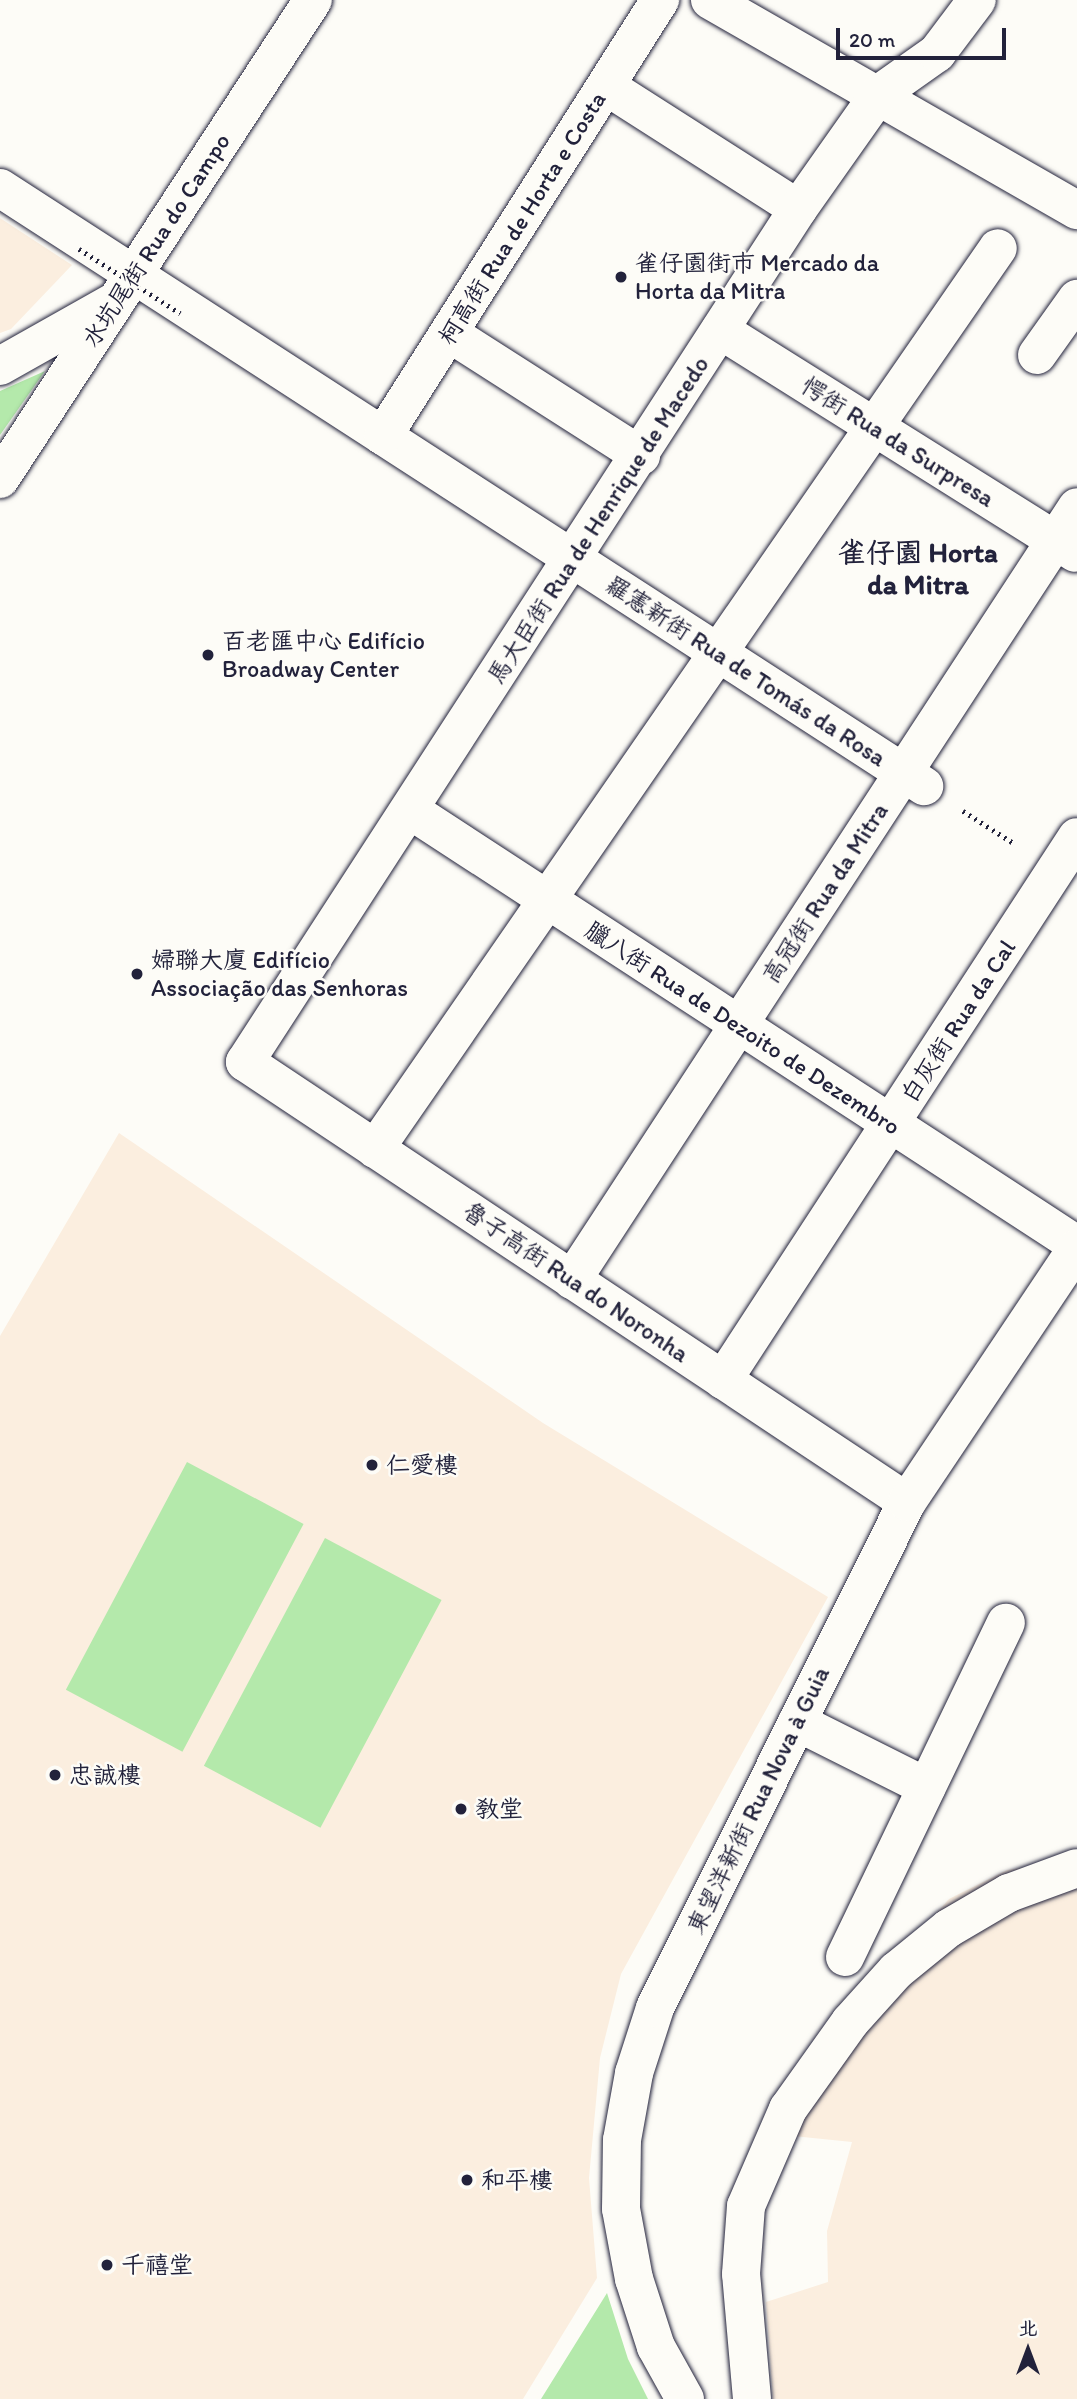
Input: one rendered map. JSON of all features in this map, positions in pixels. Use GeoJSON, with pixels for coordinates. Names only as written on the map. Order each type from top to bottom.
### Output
{"type":"FeatureCollection","features":[{"type":"Feature","properties":{"kind":"street","name":"水坑尾街 Rua do Campo"},"geometry":{"type":"LineString","coordinates":[[0,479],[313,0]]}},
{"type":"Feature","properties":{"kind":"street","name":"柯高街 Rua de Horta e Costa"},"geometry":{"type":"LineString","coordinates":[[383,436],[660,0]]}},
{"type":"Feature","properties":{"kind":"street"},"geometry":{"type":"LineString","coordinates":[[710,0],[879,94],[1077,210]]}},
{"type":"Feature","properties":{"kind":"street","name":"馬大臣街 Rua de Henrique de Macedo"},"geometry":{"type":"LineString","coordinates":[[245,1062],[641,456],[798,209],[879,94],[937,53],[977,0]]}},
{"type":"Feature","properties":{"kind":"street"},"geometry":{"type":"LineString","coordinates":[[606,86],[798,209]]}},
{"type":"Feature","properties":{"kind":"street","name":"羅憲新街 Rua de Tomás da Rosa"},"geometry":{"type":"LineString","coordinates":[[0,188],[125,287],[232,342],[383,436],[914,779]]}},
{"type":"Feature","properties":{"kind":"street"},"geometry":{"type":"LineString","coordinates":[[375,1150],[998,248]]}},
{"type":"Feature","properties":{"kind":"street"},"geometry":{"type":"LineString","coordinates":[[0,366],[125,287]]}},
{"type":"Feature","properties":{"kind":"street"},"geometry":{"type":"LineString","coordinates":[[1037,355],[1077,299]]}},
{"type":"Feature","properties":{"kind":"street","name":"愕街 Rua da Surpresa"},"geometry":{"type":"LineString","coordinates":[[720,330],[1066,547]]}},
{"type":"Feature","properties":{"kind":"street"},"geometry":{"type":"LineString","coordinates":[[449,333],[641,456]]}},
{"type":"Feature","properties":{"kind":"street","name":"高冠街 Rua da Mitra"},"geometry":{"type":"LineString","coordinates":[[572,1280],[738,1025],[914,779],[1066,547],[1077,507]]}},
{"type":"Feature","properties":{"kind":"street","name":"臘八街 Rua de Dezoito de Dezembro"},"geometry":{"type":"LineString","coordinates":[[410,810],[1077,1247]]}},
{"type":"Feature","properties":{"kind":"street","name":"白灰街 Rua da Cal"},"geometry":{"type":"LineString","coordinates":[[723,1380],[1077,837]]}},
{"type":"Feature","properties":{"kind":"street","name":"魯子高街 Rua do Noronha"},"geometry":{"type":"LineString","coordinates":[[245,1062],[907,1502]]}},
{"type":"Feature","properties":{"kind":"street","name":"東望洋新街 Rua Nova à Guia"},"geometry":{"type":"LineString","coordinates":[[685,2399],[656,2347],[634,2279],[621,2209],[622,2140],[634,2073],[655,2008],[907,1502],[1077,1247]]}},
{"type":"Feature","properties":{"kind":"street"},"geometry":{"type":"LineString","coordinates":[[845,1957],[1006,1623]]}},
{"type":"Feature","properties":{"kind":"street"},"geometry":{"type":"LineString","coordinates":[[797,1722],[927,1787]]}},
{"type":"Feature","properties":{"kind":"street"},"geometry":{"type":"LineString","coordinates":[[752,2399],[741,2274],[746,2206],[788,2109],[850,2022],[895,1971],[949,1928],[997,1900],[1077,1868]]}},
{"type":"Feature","properties":{"kind":"path"},"geometry":{"type":"LineString","coordinates":[[79,248],[180,313]]}},
{"type":"Feature","properties":{"kind":"path"},"geometry":{"type":"LineString","coordinates":[[914,779],[1055,870]]}},
{"type":"Feature","properties":{"kind":"shaded area"},"geometry":{"type":"Polygon","coordinates":[[[0,218],[72,265],[11,329],[0,333],[0,218]]]}},
{"type":"Feature","properties":{"kind":"shaded area"},"geometry":{"type":"Polygon","coordinates":[[[119,1133],[543,1423],[828,1597],[621,1974],[600,2058],[589,2178],[597,2278],[523,2399],[0,2399],[0,1336],[119,1133]]]}},
{"type":"Feature","properties":{"kind":"shaded area"},"geometry":{"type":"Polygon","coordinates":[[[1077,1860],[1077,2399],[773,2399],[766,2302],[828,2282],[827,2231],[852,2142],[793,2136],[897,1957],[949,1899],[1007,1870],[1077,1860]]]}},
{"type":"Feature","properties":{"kind":"green space"},"geometry":{"type":"Polygon","coordinates":[[[45,371],[0,435],[0,391],[45,371]]]}},
{"type":"Feature","properties":{"kind":"green space"},"geometry":{"type":"Polygon","coordinates":[[[187,1462],[304,1524],[182,1752],[66,1690],[187,1462]]]}},
{"type":"Feature","properties":{"kind":"green space"},"geometry":{"type":"Polygon","coordinates":[[[325,1538],[442,1600],[320,1828],[204,1766],[325,1538]]]}},
{"type":"Feature","properties":{"kind":"green space"},"geometry":{"type":"Polygon","coordinates":[[[607,2293],[628,2359],[648,2399],[541,2399],[607,2293]]]}},
{"type":"Feature","properties":{"kind":"place","name":"雀仔園街市 Mercado da Horta da Mitra"},"geometry":{"type":"Point","coordinates":[621,277]}},
{"type":"Feature","properties":{"kind":"place","name":"百老匯中心 Edifício Broadway Center"},"geometry":{"type":"Point","coordinates":[208,655]}},
{"type":"Feature","properties":{"kind":"place","name":"婦聯大廈 Edifício Associação das Senhoras"},"geometry":{"type":"Point","coordinates":[137,974]}},
{"type":"Feature","properties":{"kind":"place","name":"仁愛樓"},"geometry":{"type":"Point","coordinates":[372,1465]}},
{"type":"Feature","properties":{"kind":"place","name":"忠誠樓"},"geometry":{"type":"Point","coordinates":[55,1775]}},
{"type":"Feature","properties":{"kind":"place","name":"教堂"},"geometry":{"type":"Point","coordinates":[461,1809]}},
{"type":"Feature","properties":{"kind":"place","name":"和平樓"},"geometry":{"type":"Point","coordinates":[467,2180]}},
{"type":"Feature","properties":{"kind":"place","name":"千禧堂"},"geometry":{"type":"Point","coordinates":[107,2265]}},
{"type":"Feature","properties":{"kind":"district","name":"雀仔園 Horta da Mitra"},"geometry":{"type":"Point","coordinates":[918,568]}}]}
